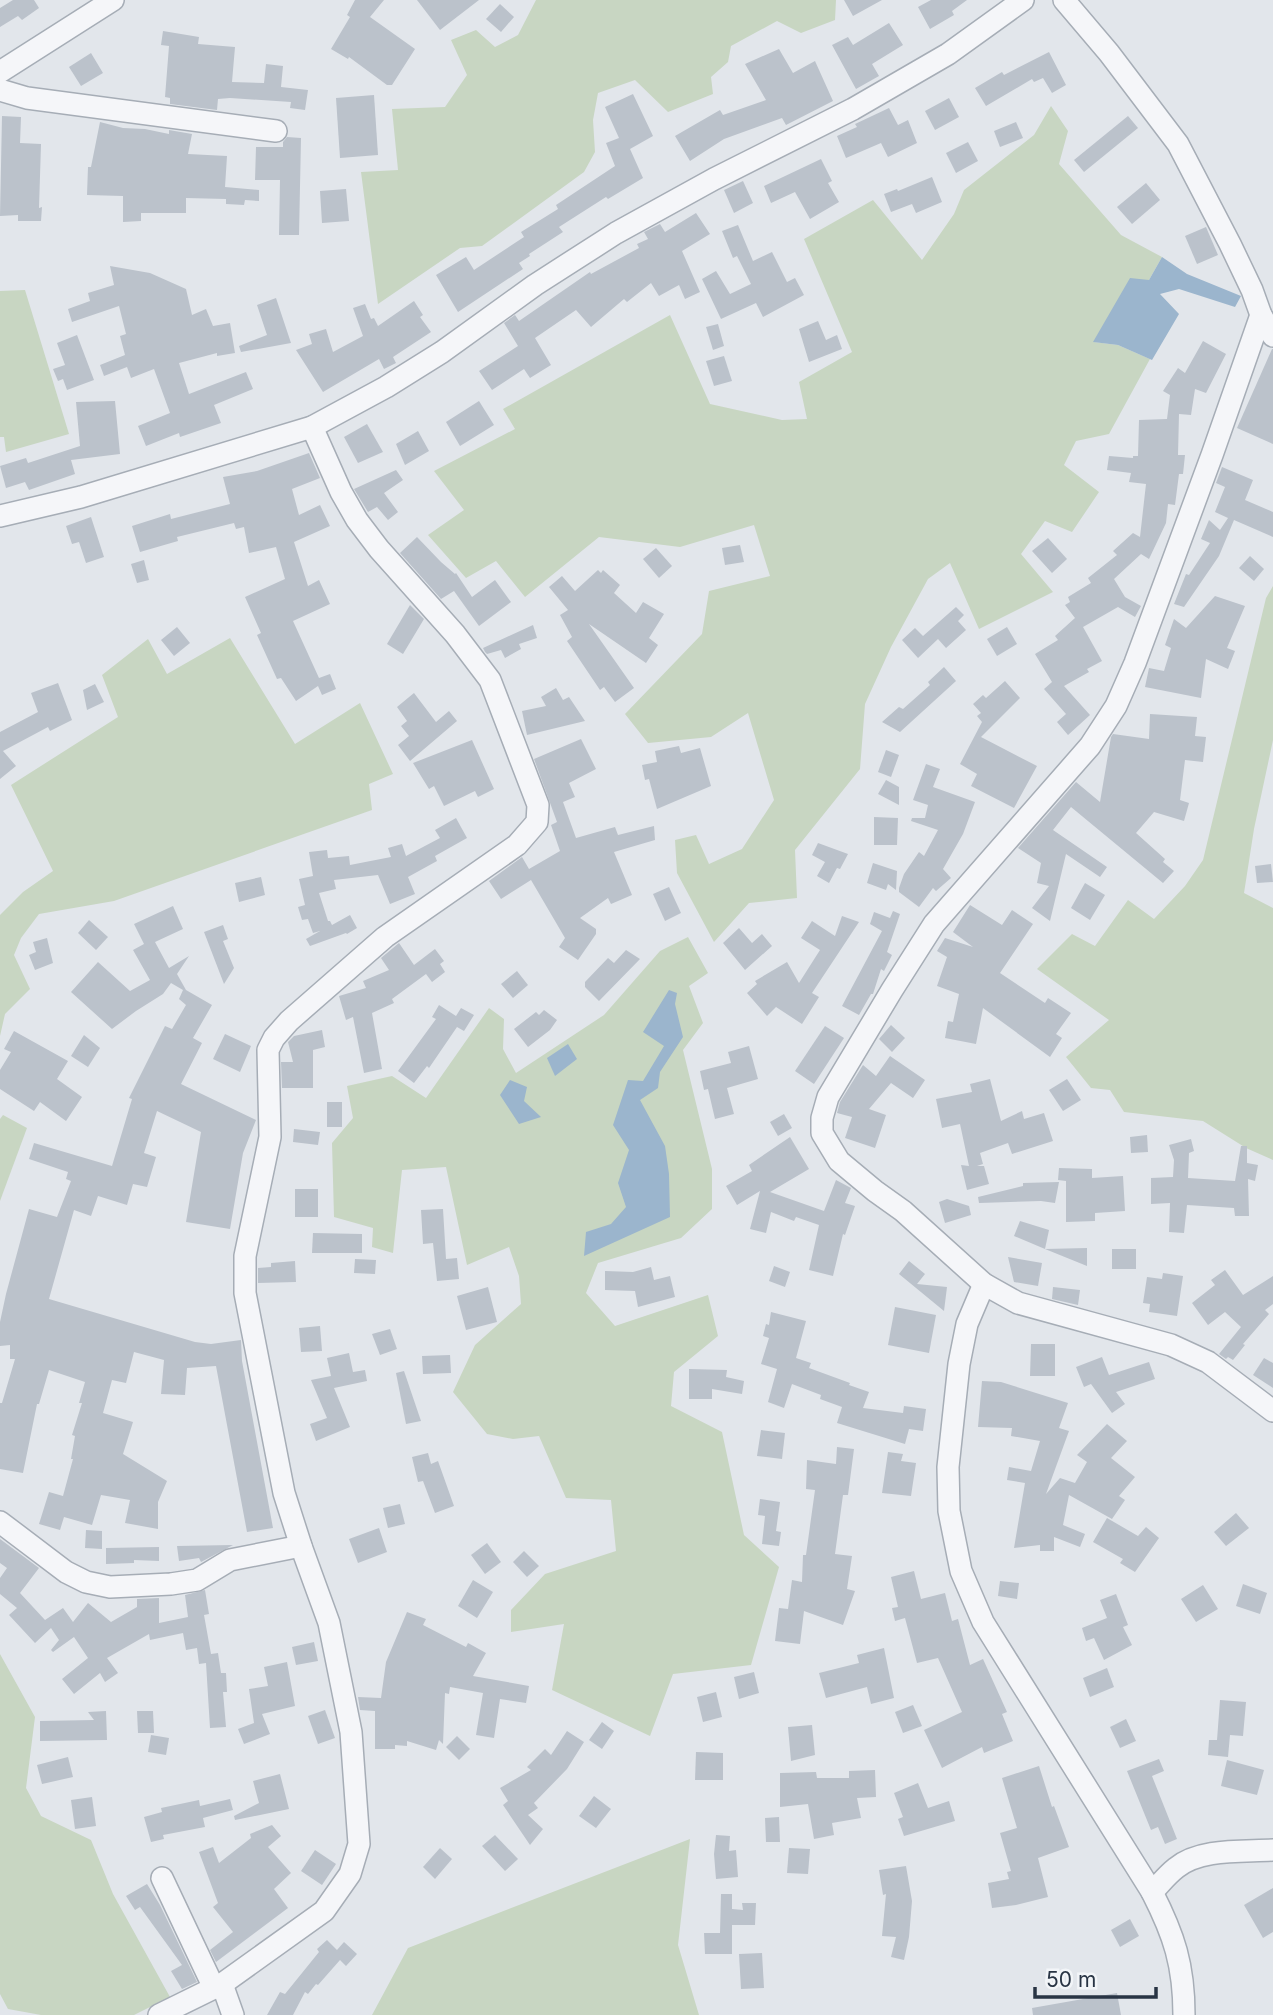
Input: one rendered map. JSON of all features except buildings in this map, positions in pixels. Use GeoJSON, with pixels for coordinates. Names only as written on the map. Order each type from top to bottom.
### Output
{"type":"FeatureCollection","features":[{"type":"Feature","properties":{"kind":"street"},"geometry":{"type":"LineString","coordinates":[[0,72],[113,0]]}},
{"type":"Feature","properties":{"kind":"street"},"geometry":{"type":"LineString","coordinates":[[0,516],[81,497],[312,427],[386,387],[442,352],[535,285],[616,233],[714,179],[853,109],[948,54],[1023,0]]}},
{"type":"Feature","properties":{"kind":"street"},"geometry":{"type":"LineString","coordinates":[[1064,0],[1109,53],[1178,144],[1230,244],[1273,336]]}},
{"type":"Feature","properties":{"kind":"street"},"geometry":{"type":"LineString","coordinates":[[0,90],[27,98],[276,131]]}},
{"type":"Feature","properties":{"kind":"street"},"geometry":{"type":"LineString","coordinates":[[1261,315],[1135,663],[1116,706],[1090,746],[934,924],[828,1097],[822,1118],[822,1133],[839,1161],[903,1211],[984,1284],[1018,1303],[1171,1345],[1208,1362],[1273,1411]]}},
{"type":"Feature","properties":{"kind":"street"},"geometry":{"type":"LineString","coordinates":[[159,2015],[218,1986],[324,1911],[350,1874],[359,1844],[348,1718],[329,1623],[284,1493],[244,1293],[245,1256],[270,1137],[268,1050],[274,1038],[289,1021],[385,937],[517,845],[537,822],[538,805],[490,680],[455,634],[379,550],[356,520],[312,427]]}},
{"type":"Feature","properties":{"kind":"street"},"geometry":{"type":"LineString","coordinates":[[984,1284],[967,1324],[959,1364],[948,1467],[949,1511],[961,1571],[983,1622],[1153,1892],[1171,1929],[1179,1957],[1184,2015]]}},
{"type":"Feature","properties":{"kind":"street"},"geometry":{"type":"LineString","coordinates":[[0,1522],[66,1572],[86,1582],[110,1587],[197,1580],[230,1560],[301,1546]]}},
{"type":"Feature","properties":{"kind":"street"},"geometry":{"type":"LineString","coordinates":[[1153,1892],[1176,1867],[1189,1859],[1273,1850]]}},
{"type":"Feature","properties":{"kind":"street"},"geometry":{"type":"LineString","coordinates":[[162,1878],[233,2015]]}},
{"type":"Feature","properties":{"kind":"green space"},"geometry":{"type":"Polygon","coordinates":[[[536,0],[836,0],[835,20],[801,33],[777,21],[731,46],[728,62],[711,77],[713,94],[668,112],[635,80],[598,93],[593,120],[595,152],[584,172],[482,246],[460,248],[378,304],[361,172],[398,170],[392,109],[445,107],[467,75],[451,40],[476,30],[495,47],[518,35],[536,0]]]}},
{"type":"Feature","properties":{"kind":"green space"},"geometry":{"type":"Polygon","coordinates":[[[1051,106],[1068,131],[1059,164],[1121,235],[1162,257],[1149,280],[1094,342],[1118,345],[1150,359],[1109,434],[1076,441],[1064,465],[1099,492],[1072,532],[1045,521],[1021,554],[1053,592],[979,629],[950,563],[928,579],[891,647],[865,704],[860,769],[795,850],[797,898],[749,903],[714,942],[677,873],[675,840],[696,835],[709,864],[742,849],[774,800],[748,713],[711,737],[648,743],[625,714],[702,634],[709,591],[770,576],[754,525],[680,547],[599,537],[525,597],[496,561],[466,578],[428,535],[464,510],[434,471],[515,429],[503,409],[670,315],[710,404],[782,420],[807,419],[799,382],[852,352],[804,239],[873,200],[922,260],[954,214],[964,190],[1034,135],[1051,106]]]}},
{"type":"Feature","properties":{"kind":"green space"},"geometry":{"type":"Polygon","coordinates":[[[25,290],[69,434],[6,452],[4,437],[0,437],[0,291],[25,290]]]}},
{"type":"Feature","properties":{"kind":"green space"},"geometry":{"type":"Polygon","coordinates":[[[1273,586],[1273,740],[1244,893],[1273,908],[1273,1160],[1246,1148],[1203,1121],[1124,1112],[1110,1090],[1091,1088],[1066,1057],[1109,1020],[1037,969],[1072,934],[1095,946],[1128,900],[1154,919],[1185,886],[1203,860],[1266,598],[1273,586]]]}},
{"type":"Feature","properties":{"kind":"green space"},"geometry":{"type":"Polygon","coordinates":[[[230,638],[295,744],[360,703],[393,774],[369,784],[372,810],[114,901],[39,914],[21,938],[14,955],[30,989],[5,1014],[0,1036],[0,915],[23,892],[53,871],[11,785],[118,717],[102,675],[148,639],[167,674],[230,638]]]}},
{"type":"Feature","properties":{"kind":"green space"},"geometry":{"type":"Polygon","coordinates":[[[688,937],[708,973],[689,986],[703,1023],[683,1050],[712,1169],[712,1209],[681,1238],[598,1263],[586,1293],[615,1326],[708,1295],[718,1336],[674,1372],[671,1406],[722,1432],[744,1535],[779,1567],[751,1665],[673,1674],[650,1736],[552,1690],[564,1624],[511,1632],[511,1610],[545,1574],[616,1551],[611,1500],[566,1498],[539,1436],[513,1439],[487,1434],[453,1392],[475,1345],[521,1304],[519,1276],[509,1247],[467,1265],[446,1167],[402,1170],[393,1253],[372,1247],[373,1228],[334,1217],[332,1143],[353,1118],[347,1086],[392,1076],[426,1098],[489,1008],[504,1019],[503,1049],[516,1073],[604,1015],[660,951],[688,937]]]}},
{"type":"Feature","properties":{"kind":"green space"},"geometry":{"type":"Polygon","coordinates":[[[3,1115],[27,1128],[0,1201],[0,1119],[3,1115]]]}},
{"type":"Feature","properties":{"kind":"green space"},"geometry":{"type":"Polygon","coordinates":[[[0,1654],[35,1717],[26,1788],[41,1816],[91,1840],[113,1894],[170,1997],[134,2015],[41,2015],[8,2009],[0,1994],[0,1654]]]}},
{"type":"Feature","properties":{"kind":"green space"},"geometry":{"type":"Polygon","coordinates":[[[690,1839],[678,1945],[699,2015],[372,2015],[408,1948],[690,1839]]]}},
{"type":"Feature","properties":{"kind":"water"},"geometry":{"type":"Polygon","coordinates":[[[1162,257],[1187,274],[1241,296],[1235,307],[1179,289],[1160,294],[1179,314],[1152,360],[1118,345],[1093,342],[1130,278],[1149,280],[1162,257]]]}},
{"type":"Feature","properties":{"kind":"water"},"geometry":{"type":"Polygon","coordinates":[[[669,990],[677,993],[675,1004],[683,1037],[660,1072],[658,1088],[640,1100],[665,1146],[670,1217],[584,1256],[586,1232],[611,1224],[626,1207],[618,1183],[629,1150],[613,1125],[628,1080],[643,1081],[664,1046],[643,1032],[669,990]]]}},
{"type":"Feature","properties":{"kind":"water"},"geometry":{"type":"Polygon","coordinates":[[[568,1044],[577,1059],[555,1076],[547,1058],[568,1044]]]}},
{"type":"Feature","properties":{"kind":"water"},"geometry":{"type":"Polygon","coordinates":[[[510,1080],[527,1087],[524,1101],[541,1117],[519,1124],[500,1095],[510,1080]]]}}]}
